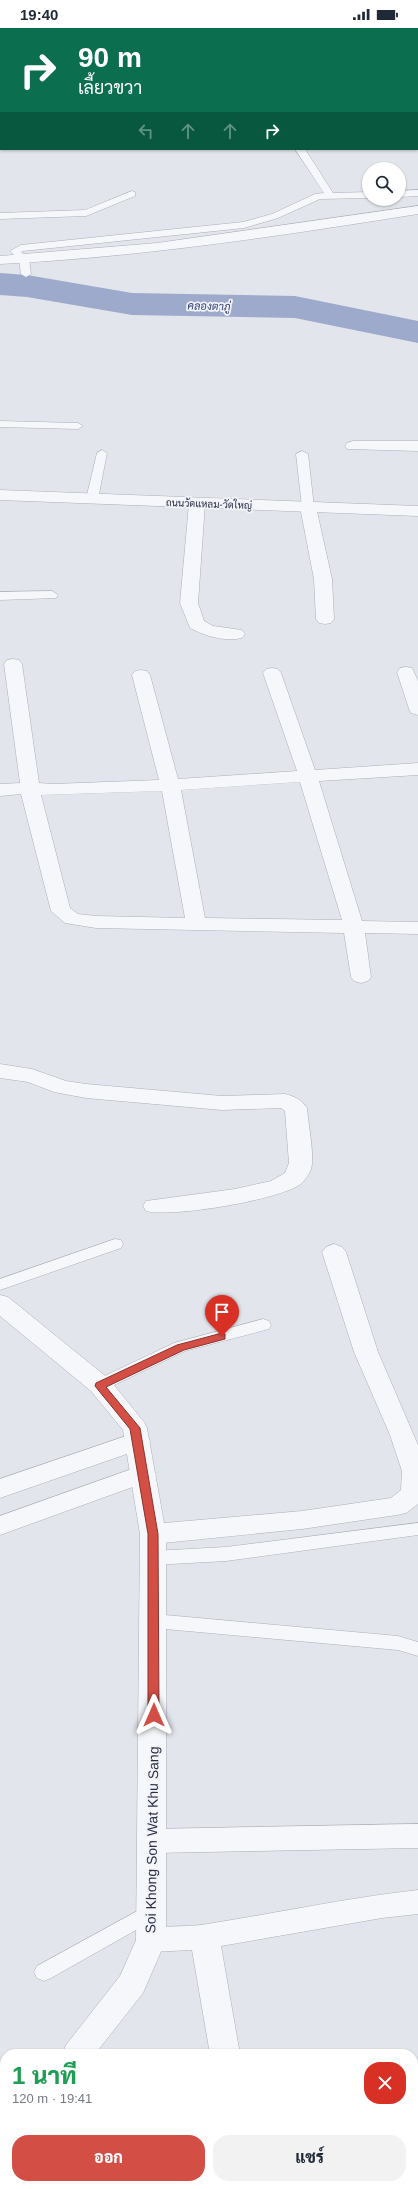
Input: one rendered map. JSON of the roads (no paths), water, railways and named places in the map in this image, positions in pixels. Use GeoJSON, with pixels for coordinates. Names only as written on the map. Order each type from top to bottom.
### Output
{"type":"FeatureCollection","features":[{"type":"Feature","properties":{"kind":"street"},"geometry":{"type":"LineString","coordinates":[[0,260],[224,240],[418,210]]}},
{"type":"Feature","properties":{"kind":"street"},"geometry":{"type":"LineString","coordinates":[[353,446],[418,446]]}},
{"type":"Feature","properties":{"kind":"street","name":"ถนนวัดแหลม-วัดใหญ่"},"geometry":{"type":"LineString","coordinates":[[0,495],[197,504],[418,511]]}},
{"type":"Feature","properties":{"kind":"street"},"geometry":{"type":"LineString","coordinates":[[197,504],[189,602],[196,624],[209,631],[236,634]]}},
{"type":"Feature","properties":{"kind":"street"},"geometry":{"type":"LineString","coordinates":[[308,507],[324,579],[325,619]]}},
{"type":"Feature","properties":{"kind":"street"},"geometry":{"type":"LineString","coordinates":[[13,664],[31,792],[61,911],[72,919],[96,922],[418,928]]}},
{"type":"Feature","properties":{"kind":"street"},"geometry":{"type":"LineString","coordinates":[[406,672],[418,709]]}},
{"type":"Feature","properties":{"kind":"street"},"geometry":{"type":"LineString","coordinates":[[272,673],[308,776],[354,928],[361,977]]}},
{"type":"Feature","properties":{"kind":"street"},"geometry":{"type":"LineString","coordinates":[[141,675],[170,785],[196,924]]}},
{"type":"Feature","properties":{"kind":"street"},"geometry":{"type":"LineString","coordinates":[[0,797],[53,790],[170,785],[418,769]]}},
{"type":"Feature","properties":{"kind":"street"},"geometry":{"type":"LineString","coordinates":[[0,790],[31,792]]}},
{"type":"Feature","properties":{"kind":"street"},"geometry":{"type":"LineString","coordinates":[[0,1071],[32,1076],[62,1087],[86,1091],[222,1103],[285,1102],[296,1108],[300,1169],[292,1181],[277,1188],[230,1197],[154,1206]]}},
{"type":"Feature","properties":{"kind":"street"},"geometry":{"type":"LineString","coordinates":[[153,1546],[302,1520],[397,1506],[414,1494],[415,1471],[402,1435],[366,1352],[334,1252]]}},
{"type":"Feature","properties":{"kind":"street","name":"Soi Khong Son Wat Khu Sang"},"geometry":{"type":"LineString","coordinates":[[0,1303],[100,1386],[135,1428],[153,1546],[153,1841],[151,1940],[132,1984],[81,2049]]}},
{"type":"Feature","properties":{"kind":"street"},"geometry":{"type":"LineString","coordinates":[[0,1489],[138,1441]]}},
{"type":"Feature","properties":{"kind":"street"},"geometry":{"type":"LineString","coordinates":[[0,1526],[143,1474]]}},
{"type":"Feature","properties":{"kind":"street"},"geometry":{"type":"LineString","coordinates":[[153,1841],[418,1836]]}},
{"type":"Feature","properties":{"kind":"street"},"geometry":{"type":"LineString","coordinates":[[151,1940],[205,1937],[382,1906],[417,1906]]}},
{"type":"Feature","properties":{"kind":"street"},"geometry":{"type":"LineString","coordinates":[[205,1937],[224,2049]]}},
{"type":"Feature","properties":{"kind":"lane"},"geometry":{"type":"LineString","coordinates":[[301,150],[330,195]]}},
{"type":"Feature","properties":{"kind":"lane"},"geometry":{"type":"LineString","coordinates":[[406,194],[418,193]]}},
{"type":"Feature","properties":{"kind":"lane"},"geometry":{"type":"LineString","coordinates":[[0,216],[86,213],[132,194]]}},
{"type":"Feature","properties":{"kind":"lane"},"geometry":{"type":"LineString","coordinates":[[26,274],[24,259],[15,251],[32,246],[244,224],[269,218],[318,196],[362,194]]}},
{"type":"Feature","properties":{"kind":"lane"},"geometry":{"type":"LineString","coordinates":[[0,424],[78,426]]}},
{"type":"Feature","properties":{"kind":"lane"},"geometry":{"type":"LineString","coordinates":[[92,499],[102,453]]}},
{"type":"Feature","properties":{"kind":"lane"},"geometry":{"type":"LineString","coordinates":[[302,454],[308,507]]}},
{"type":"Feature","properties":{"kind":"lane"},"geometry":{"type":"LineString","coordinates":[[0,596],[52,595]]}},
{"type":"Feature","properties":{"kind":"lane"},"geometry":{"type":"LineString","coordinates":[[0,1285],[115,1244]]}},
{"type":"Feature","properties":{"kind":"lane"},"geometry":{"type":"LineString","coordinates":[[100,1386],[180,1347],[263,1325]]}},
{"type":"Feature","properties":{"kind":"lane"},"geometry":{"type":"LineString","coordinates":[[153,1546],[226,1554],[418,1529]]}},
{"type":"Feature","properties":{"kind":"lane"},"geometry":{"type":"LineString","coordinates":[[154,1621],[398,1643],[418,1648]]}},
{"type":"Feature","properties":{"kind":"lane"},"geometry":{"type":"LineString","coordinates":[[44,1972],[152,1911]]}},
{"type":"Feature","properties":{"kind":"waterway","name":"คลองตาภู่"},"geometry":{"type":"LineString","coordinates":[[0,284],[27,286],[132,304],[295,307],[418,332]]}}]}
